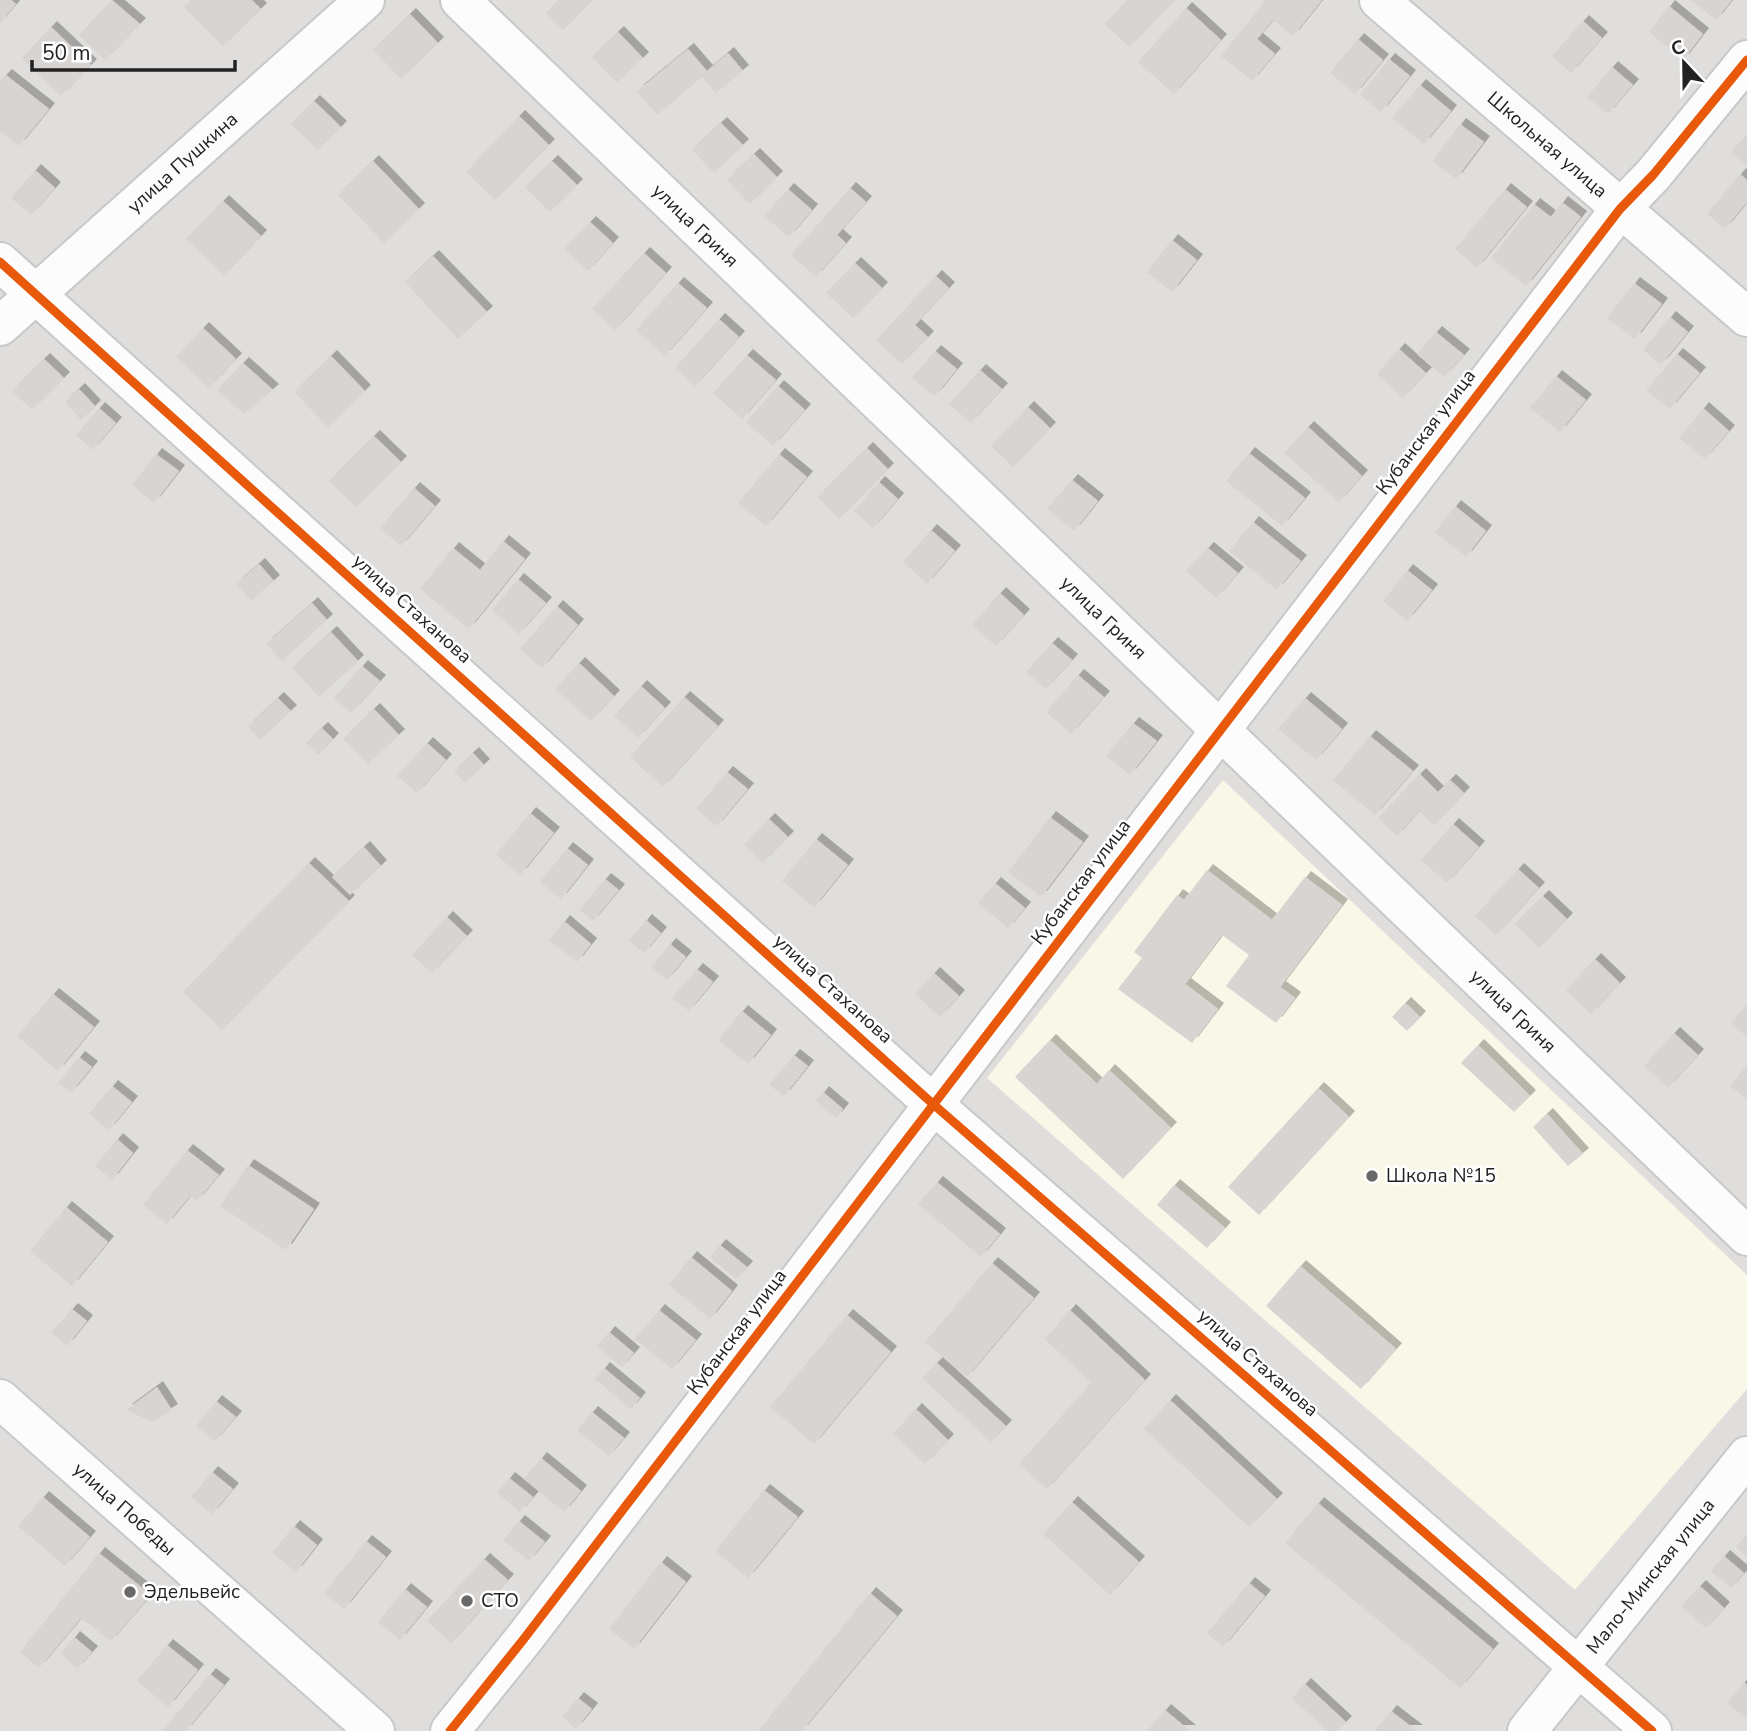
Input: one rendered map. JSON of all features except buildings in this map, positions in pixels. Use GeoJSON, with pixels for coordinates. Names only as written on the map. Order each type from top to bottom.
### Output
{"type":"FeatureCollection","features":[{"type":"Feature","properties":{"kind":"street","name":"улица Пушкина"},"geometry":{"type":"LineString","coordinates":[[0,326],[365,0]]}},
{"type":"Feature","properties":{"kind":"street","name":"улица Гриня"},"geometry":{"type":"LineString","coordinates":[[460,0],[1747,1236]]}},
{"type":"Feature","properties":{"kind":"street","name":"Школьная улица"},"geometry":{"type":"LineString","coordinates":[[1379,0],[1747,317]]}},
{"type":"Feature","properties":{"kind":"street","name":"Кубанская улица"},"geometry":{"type":"LineString","coordinates":[[450,1731],[523,1640],[1620,209],[1653,174],[1747,60]]}},
{"type":"Feature","properties":{"kind":"street","name":"улица Стаханова"},"geometry":{"type":"LineString","coordinates":[[0,262],[933,1104],[1652,1731]]}},
{"type":"Feature","properties":{"kind":"street","name":"улица Победы"},"geometry":{"type":"LineString","coordinates":[[0,1399],[375,1731]]}},
{"type":"Feature","properties":{"kind":"street","name":"Мало-Минская улица"},"geometry":{"type":"LineString","coordinates":[[1527,1731],[1747,1456]]}},
{"type":"Feature","properties":{"kind":"shaded area"},"geometry":{"type":"Polygon","coordinates":[[[0,0],[1747,0],[1747,1731],[0,1731],[0,0]]]}},
{"type":"Feature","properties":{"kind":"shaded area","name":"Школа №15"},"geometry":{"type":"Polygon","coordinates":[[[1223,780],[1747,1275],[1747,1389],[1575,1590],[987,1078],[1223,780]]]}},
{"type":"Feature","properties":{"kind":"cycle path"},"geometry":{"type":"LineString","coordinates":[[450,1731],[523,1640],[1620,209],[1653,175],[1747,60]]}},
{"type":"Feature","properties":{"kind":"cycle path"},"geometry":{"type":"LineString","coordinates":[[0,262],[933,1104],[1652,1731]]}},
{"type":"Feature","properties":{"kind":"place","name":"Школа №15"},"geometry":{"type":"Point","coordinates":[1372,1176]}},
{"type":"Feature","properties":{"kind":"place","name":"Эдельвейс"},"geometry":{"type":"Point","coordinates":[130,1592]}},
{"type":"Feature","properties":{"kind":"place","name":"СТО"},"geometry":{"type":"Point","coordinates":[467,1601]}}]}
